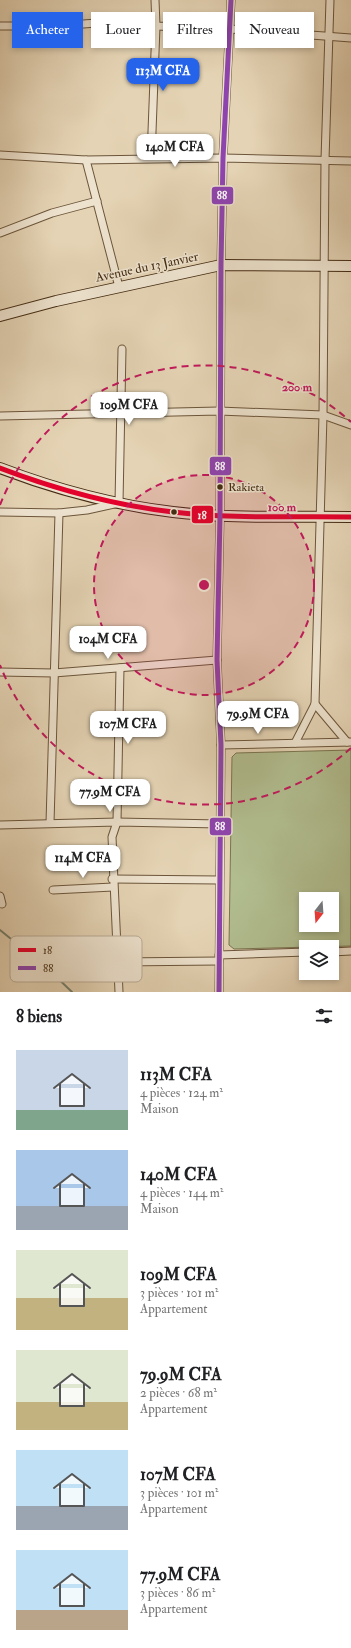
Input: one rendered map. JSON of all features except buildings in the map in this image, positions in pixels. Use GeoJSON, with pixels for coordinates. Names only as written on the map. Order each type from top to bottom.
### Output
{"type":"FeatureCollection","features":[{"type":"Feature","properties":{"kind":"main road","name":"Avenue du 13 Janvier"},"geometry":{"type":"LineString","coordinates":[[0,316],[56,301],[221,265],[351,266]]}},
{"type":"Feature","properties":{"kind":"main road"},"geometry":{"type":"LineString","coordinates":[[0,468],[73,492],[119,503],[172,512],[220,516],[351,517]]}},
{"type":"Feature","properties":{"kind":"street"},"geometry":{"type":"LineString","coordinates":[[152,158],[156,0]]}},
{"type":"Feature","properties":{"kind":"street"},"geometry":{"type":"LineString","coordinates":[[219,992],[221,745],[217,660],[220,516],[219,411],[223,158],[231,0]]}},
{"type":"Feature","properties":{"kind":"street"},"geometry":{"type":"LineString","coordinates":[[296,743],[316,704],[323,415],[325,160],[330,0]]}},
{"type":"Feature","properties":{"kind":"street"},"geometry":{"type":"LineString","coordinates":[[0,26],[56,26],[124,21],[156,26],[230,29],[351,38]]}},
{"type":"Feature","properties":{"kind":"street"},"geometry":{"type":"LineString","coordinates":[[0,155],[86,160],[223,158],[351,160]]}},
{"type":"Feature","properties":{"kind":"street"},"geometry":{"type":"LineString","coordinates":[[86,160],[119,287]]}},
{"type":"Feature","properties":{"kind":"street"},"geometry":{"type":"LineString","coordinates":[[0,233],[52,213],[97,201]]}},
{"type":"Feature","properties":{"kind":"street"},"geometry":{"type":"LineString","coordinates":[[0,512],[59,513],[87,510],[119,503],[122,349]]}},
{"type":"Feature","properties":{"kind":"street"},"geometry":{"type":"LineString","coordinates":[[0,416],[219,411],[323,415],[351,425]]}},
{"type":"Feature","properties":{"kind":"street"},"geometry":{"type":"LineString","coordinates":[[50,823],[59,513]]}},
{"type":"Feature","properties":{"kind":"street"},"geometry":{"type":"LineString","coordinates":[[0,672],[54,673],[217,660]]}},
{"type":"Feature","properties":{"kind":"street"},"geometry":{"type":"LineString","coordinates":[[116,936],[112,837],[117,822],[120,668]]}},
{"type":"Feature","properties":{"kind":"street"},"geometry":{"type":"LineString","coordinates":[[316,704],[349,742]]}},
{"type":"Feature","properties":{"kind":"street"},"geometry":{"type":"LineString","coordinates":[[221,745],[349,742]]}},
{"type":"Feature","properties":{"kind":"street"},"geometry":{"type":"LineString","coordinates":[[0,825],[117,822],[220,824]]}},
{"type":"Feature","properties":{"kind":"street"},"geometry":{"type":"LineString","coordinates":[[53,890],[113,883],[219,880]]}},
{"type":"Feature","properties":{"kind":"street"},"geometry":{"type":"LineString","coordinates":[[0,896],[2,904]]}},
{"type":"Feature","properties":{"kind":"street"},"geometry":{"type":"LineString","coordinates":[[339,952],[351,951]]}},
{"type":"Feature","properties":{"kind":"street"},"geometry":{"type":"LineString","coordinates":[[142,961],[299,952]]}},
{"type":"Feature","properties":{"kind":"street"},"geometry":{"type":"LineString","coordinates":[[119,982],[119,992]]}},
{"type":"Feature","properties":{"kind":"green space"},"geometry":{"type":"Polygon","coordinates":[[[351,750],[351,946],[339,946],[339,940],[299,940],[299,947],[234,949],[229,945],[232,757],[236,753],[351,750]]]}},
{"type":"Feature","properties":{"kind":"waterway"},"geometry":{"type":"LineString","coordinates":[[0,930],[10,938]]}},
{"type":"Feature","properties":{"kind":"waterway"},"geometry":{"type":"LineString","coordinates":[[62,982],[72,992]]}},
{"type":"Feature","properties":{"kind":"transit line","name":"88"},"geometry":{"type":"LineString","coordinates":[[219,992],[221,745],[217,660],[220,516],[221,265],[223,158],[231,0]]}},
{"type":"Feature","properties":{"kind":"transit line","name":"18"},"geometry":{"type":"LineString","coordinates":[[0,468],[42,483],[107,501],[151,509],[217,516],[351,517]]}},
{"type":"Feature","properties":{"kind":"place","name":"Rakieta"},"geometry":{"type":"Point","coordinates":[220,487]}}]}
